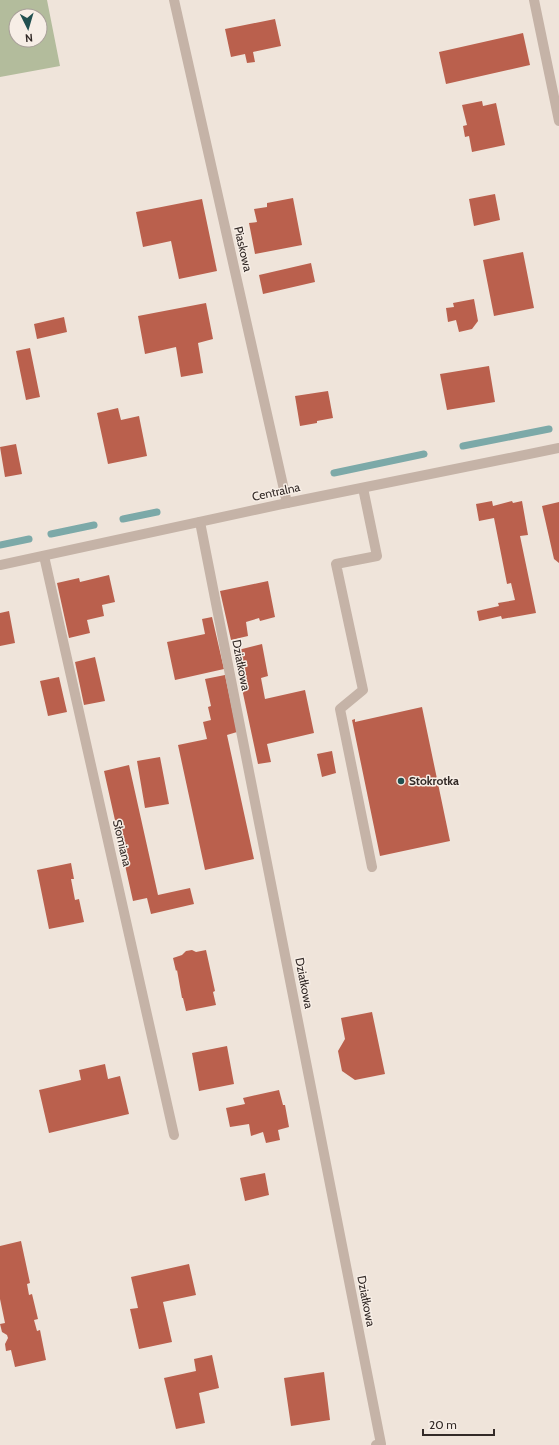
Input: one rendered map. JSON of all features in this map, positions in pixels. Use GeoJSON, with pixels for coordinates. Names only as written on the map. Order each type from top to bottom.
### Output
{"type":"FeatureCollection","features":[{"type":"Feature","properties":{"kind":"street","name":"Piaskowa"},"geometry":{"type":"LineString","coordinates":[[174,0],[287,503]]}},
{"type":"Feature","properties":{"kind":"street"},"geometry":{"type":"LineString","coordinates":[[534,0],[559,121]]}},
{"type":"Feature","properties":{"kind":"street","name":"Centralna"},"geometry":{"type":"LineString","coordinates":[[0,566],[287,503],[559,448]]}},
{"type":"Feature","properties":{"kind":"street"},"geometry":{"type":"LineString","coordinates":[[363,488],[377,556],[336,564],[363,690],[340,709],[372,867]]}},
{"type":"Feature","properties":{"kind":"street","name":"Działkowa"},"geometry":{"type":"LineString","coordinates":[[200,522],[381,1444],[376,1445]]}},
{"type":"Feature","properties":{"kind":"street","name":"Słomiana"},"geometry":{"type":"LineString","coordinates":[[44,556],[174,1135]]}},
{"type":"Feature","properties":{"kind":"green space"},"geometry":{"type":"Polygon","coordinates":[[[0,0],[47,0],[60,66],[0,77],[0,0]]]}},
{"type":"Feature","properties":{"kind":"building"},"geometry":{"type":"Polygon","coordinates":[[[275,19],[281,46],[253,52],[255,62],[247,63],[245,54],[231,57],[225,29],[275,19]]]}},
{"type":"Feature","properties":{"kind":"building"},"geometry":{"type":"Polygon","coordinates":[[[523,33],[530,65],[446,84],[439,52],[523,33]]]}},
{"type":"Feature","properties":{"kind":"building"},"geometry":{"type":"Polygon","coordinates":[[[482,101],[483,106],[496,103],[505,145],[472,152],[469,136],[465,137],[463,126],[467,125],[462,105],[482,101]]]}},
{"type":"Feature","properties":{"kind":"building"},"geometry":{"type":"Polygon","coordinates":[[[495,194],[500,220],[474,226],[469,199],[495,194]]]}},
{"type":"Feature","properties":{"kind":"building"},"geometry":{"type":"Polygon","coordinates":[[[293,198],[302,245],[255,254],[249,223],[257,222],[254,209],[267,207],[267,203],[293,198]]]}},
{"type":"Feature","properties":{"kind":"building"},"geometry":{"type":"Polygon","coordinates":[[[202,199],[217,271],[179,279],[171,241],[143,247],[136,212],[202,199]]]}},
{"type":"Feature","properties":{"kind":"building"},"geometry":{"type":"Polygon","coordinates":[[[523,252],[534,308],[494,316],[483,260],[523,252]]]}},
{"type":"Feature","properties":{"kind":"building"},"geometry":{"type":"Polygon","coordinates":[[[311,263],[315,282],[263,294],[259,275],[311,263]]]}},
{"type":"Feature","properties":{"kind":"building"},"geometry":{"type":"Polygon","coordinates":[[[474,299],[478,321],[472,329],[459,332],[456,320],[448,322],[446,308],[454,307],[453,303],[474,299]]]}},
{"type":"Feature","properties":{"kind":"building"},"geometry":{"type":"Polygon","coordinates":[[[206,303],[213,339],[198,343],[203,373],[181,377],[176,347],[145,354],[138,316],[206,303]]]}},
{"type":"Feature","properties":{"kind":"building"},"geometry":{"type":"Polygon","coordinates":[[[64,317],[67,332],[37,339],[34,324],[64,317]]]}},
{"type":"Feature","properties":{"kind":"building"},"geometry":{"type":"Polygon","coordinates":[[[30,348],[40,397],[26,400],[16,351],[30,348]]]}},
{"type":"Feature","properties":{"kind":"building"},"geometry":{"type":"Polygon","coordinates":[[[489,366],[495,402],[447,410],[440,374],[489,366]]]}},
{"type":"Feature","properties":{"kind":"building"},"geometry":{"type":"Polygon","coordinates":[[[328,391],[333,418],[300,426],[295,396],[328,391]]]}},
{"type":"Feature","properties":{"kind":"building"},"geometry":{"type":"Polygon","coordinates":[[[118,408],[121,420],[139,416],[147,456],[108,464],[97,413],[118,408]]]}},
{"type":"Feature","properties":{"kind":"building"},"geometry":{"type":"Polygon","coordinates":[[[16,444],[22,474],[5,477],[0,447],[16,444]]]}},
{"type":"Feature","properties":{"kind":"building"},"geometry":{"type":"Polygon","coordinates":[[[492,501],[493,506],[512,501],[513,503],[522,501],[528,535],[520,536],[536,613],[502,619],[501,616],[479,621],[477,611],[499,606],[498,603],[515,600],[511,583],[507,584],[494,518],[479,521],[476,504],[492,501]]]}},
{"type":"Feature","properties":{"kind":"building"},"geometry":{"type":"Polygon","coordinates":[[[559,502],[559,563],[554,559],[542,506],[559,502]]]}},
{"type":"Feature","properties":{"kind":"building"},"geometry":{"type":"Polygon","coordinates":[[[109,575],[115,602],[102,605],[104,616],[87,620],[90,633],[69,638],[57,583],[79,578],[80,582],[109,575]]]}},
{"type":"Feature","properties":{"kind":"building"},"geometry":{"type":"Polygon","coordinates":[[[268,581],[275,617],[260,621],[259,618],[246,622],[248,636],[231,640],[220,591],[268,581]]]}},
{"type":"Feature","properties":{"kind":"building"},"geometry":{"type":"Polygon","coordinates":[[[9,611],[15,643],[0,646],[0,613],[9,611]]]}},
{"type":"Feature","properties":{"kind":"building"},"geometry":{"type":"Polygon","coordinates":[[[212,617],[224,669],[175,680],[167,642],[205,634],[202,619],[212,617]]]}},
{"type":"Feature","properties":{"kind":"building"},"geometry":{"type":"Polygon","coordinates":[[[262,644],[268,676],[261,678],[265,699],[305,690],[314,733],[267,744],[271,762],[258,764],[234,651],[262,644]]]}},
{"type":"Feature","properties":{"kind":"building"},"geometry":{"type":"Polygon","coordinates":[[[95,657],[105,701],[84,705],[75,662],[95,657]]]}},
{"type":"Feature","properties":{"kind":"building"},"geometry":{"type":"Polygon","coordinates":[[[225,675],[237,732],[227,735],[254,859],[205,870],[178,745],[207,739],[203,722],[211,720],[208,707],[211,706],[205,679],[225,675]]]}},
{"type":"Feature","properties":{"kind":"building"},"geometry":{"type":"Polygon","coordinates":[[[59,677],[67,712],[48,716],[40,681],[59,677]]]}},
{"type":"Feature","properties":{"kind":"building","name":"Stokrotka"},"geometry":{"type":"Polygon","coordinates":[[[422,707],[450,841],[380,856],[352,720],[355,719],[355,722],[422,707]]]}},
{"type":"Feature","properties":{"kind":"building"},"geometry":{"type":"Polygon","coordinates":[[[332,751],[336,773],[322,777],[317,754],[332,751]]]}},
{"type":"Feature","properties":{"kind":"building"},"geometry":{"type":"Polygon","coordinates":[[[160,757],[169,804],[145,808],[137,761],[160,757]]]}},
{"type":"Feature","properties":{"kind":"building"},"geometry":{"type":"Polygon","coordinates":[[[129,765],[158,895],[190,888],[194,904],[151,914],[147,898],[133,901],[104,771],[129,765]]]}},
{"type":"Feature","properties":{"kind":"building"},"geometry":{"type":"Polygon","coordinates":[[[71,863],[74,879],[71,879],[75,900],[79,899],[84,922],[49,929],[37,870],[71,863]]]}},
{"type":"Feature","properties":{"kind":"building"},"geometry":{"type":"Polygon","coordinates":[[[192,950],[196,952],[206,950],[215,991],[213,992],[216,1005],[186,1011],[173,958],[182,955],[186,951],[192,950]]]}},
{"type":"Feature","properties":{"kind":"building"},"geometry":{"type":"Polygon","coordinates":[[[372,1012],[385,1074],[355,1080],[342,1071],[338,1051],[345,1039],[341,1018],[372,1012]]]}},
{"type":"Feature","properties":{"kind":"building"},"geometry":{"type":"Polygon","coordinates":[[[227,1046],[234,1084],[199,1091],[192,1053],[227,1046]]]}},
{"type":"Feature","properties":{"kind":"building"},"geometry":{"type":"Polygon","coordinates":[[[105,1064],[108,1079],[120,1076],[129,1114],[49,1133],[39,1090],[81,1080],[79,1070],[105,1064]]]}},
{"type":"Feature","properties":{"kind":"building"},"geometry":{"type":"Polygon","coordinates":[[[279,1090],[283,1105],[285,1105],[289,1127],[278,1130],[280,1140],[266,1143],[263,1132],[251,1136],[249,1124],[230,1127],[226,1108],[245,1104],[243,1098],[279,1090]]]}},
{"type":"Feature","properties":{"kind":"building"},"geometry":{"type":"Polygon","coordinates":[[[265,1173],[269,1195],[245,1201],[240,1178],[265,1173]]]}},
{"type":"Feature","properties":{"kind":"building"},"geometry":{"type":"Polygon","coordinates":[[[21,1241],[30,1283],[27,1284],[29,1295],[32,1294],[38,1319],[34,1320],[37,1331],[40,1330],[46,1360],[15,1367],[11,1350],[6,1351],[5,1344],[8,1338],[7,1335],[2,1332],[0,1324],[5,1323],[0,1299],[0,1246],[21,1241]]]}},
{"type":"Feature","properties":{"kind":"building"},"geometry":{"type":"Polygon","coordinates":[[[189,1264],[196,1295],[163,1302],[172,1342],[139,1349],[130,1309],[138,1308],[131,1277],[189,1264]]]}},
{"type":"Feature","properties":{"kind":"building"},"geometry":{"type":"Polygon","coordinates":[[[212,1355],[219,1388],[199,1393],[205,1423],[176,1429],[164,1378],[196,1371],[194,1359],[212,1355]]]}},
{"type":"Feature","properties":{"kind":"building"},"geometry":{"type":"Polygon","coordinates":[[[324,1372],[330,1420],[291,1426],[284,1378],[324,1372]]]}},
{"type":"Feature","properties":{"kind":"waterway"},"geometry":{"type":"LineString","coordinates":[[463,446],[549,429]]}},
{"type":"Feature","properties":{"kind":"waterway"},"geometry":{"type":"LineString","coordinates":[[334,473],[424,454]]}},
{"type":"Feature","properties":{"kind":"waterway"},"geometry":{"type":"LineString","coordinates":[[123,519],[157,512]]}},
{"type":"Feature","properties":{"kind":"waterway"},"geometry":{"type":"LineString","coordinates":[[51,534],[94,525]]}},
{"type":"Feature","properties":{"kind":"waterway"},"geometry":{"type":"LineString","coordinates":[[0,545],[29,539]]}},
{"type":"Feature","properties":{"kind":"place","name":"Stokrotka"},"geometry":{"type":"Point","coordinates":[401,781]}}]}
